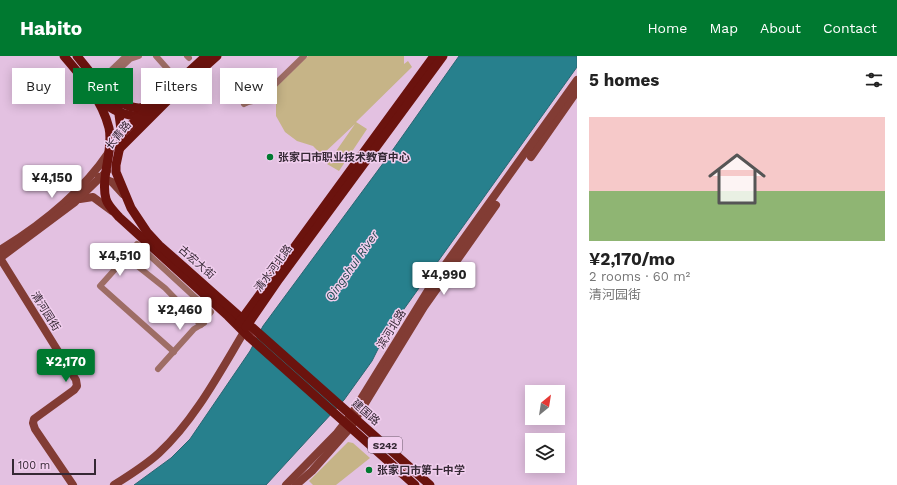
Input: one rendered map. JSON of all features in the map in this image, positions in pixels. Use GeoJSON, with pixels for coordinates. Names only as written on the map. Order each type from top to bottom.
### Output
{"type":"FeatureCollection","features":[{"type":"Feature","properties":{"kind":"main road","name":"古宏大街"},"geometry":{"type":"LineString","coordinates":[[64,56],[74,68]]}},
{"type":"Feature","properties":{"kind":"main road","name":"古宏大街"},"geometry":{"type":"LineString","coordinates":[[76,56],[87,68]]}},
{"type":"Feature","properties":{"kind":"main road","name":"长青路"},"geometry":{"type":"LineString","coordinates":[[194,68],[206,56]]}},
{"type":"Feature","properties":{"kind":"main road","name":"长青路"},"geometry":{"type":"LineString","coordinates":[[201,68],[217,56]]}},
{"type":"Feature","properties":{"kind":"main road","name":"清水河北路"},"geometry":{"type":"LineString","coordinates":[[114,485],[142,467],[172,440],[195,410],[245,327],[434,56]]}},
{"type":"Feature","properties":{"kind":"main road","name":"清水河北路"},"geometry":{"type":"LineString","coordinates":[[245,327],[443,56]]}},
{"type":"Feature","properties":{"kind":"main road","name":"滨河北路"},"geometry":{"type":"LineString","coordinates":[[353,417],[435,280],[577,80]]}},
{"type":"Feature","properties":{"kind":"main road","name":"滨河北路"},"geometry":{"type":"LineString","coordinates":[[296,485],[312,471],[347,426],[424,307],[577,91]]}},
{"type":"Feature","properties":{"kind":"main road","name":"古宏大街"},"geometry":{"type":"LineString","coordinates":[[100,104],[110,130],[109,152],[105,176],[106,201],[118,217],[177,275],[245,327],[256,330],[340,405]]}},
{"type":"Feature","properties":{"kind":"main road"},"geometry":{"type":"LineString","coordinates":[[104,104],[119,113],[139,117]]}},
{"type":"Feature","properties":{"kind":"main road","name":"古宏大街"},"geometry":{"type":"LineString","coordinates":[[115,104],[118,108],[122,133],[116,172],[125,196],[138,220],[157,243],[245,327]]}},
{"type":"Feature","properties":{"kind":"main road"},"geometry":{"type":"LineString","coordinates":[[127,104],[140,108],[155,107]]}},
{"type":"Feature","properties":{"kind":"main road","name":"长青路"},"geometry":{"type":"LineString","coordinates":[[0,258],[74,202],[105,176],[119,148],[158,104]]}},
{"type":"Feature","properties":{"kind":"main road","name":"长青路"},"geometry":{"type":"LineString","coordinates":[[0,250],[48,216],[89,178],[122,133],[139,117],[155,107]]}},
{"type":"Feature","properties":{"kind":"main road"},"geometry":{"type":"LineString","coordinates":[[89,178],[94,176],[105,176],[116,185],[125,196]]}},
{"type":"Feature","properties":{"kind":"main road"},"geometry":{"type":"LineString","coordinates":[[74,202],[82,198],[92,197],[118,217]]}},
{"type":"Feature","properties":{"kind":"main road","name":"清河园街"},"geometry":{"type":"LineString","coordinates":[[0,258],[76,380],[77,386],[74,390],[34,419],[33,423],[35,429],[73,485]]}},
{"type":"Feature","properties":{"kind":"main road","name":"建国路"},"geometry":{"type":"LineString","coordinates":[[245,327],[333,413],[415,485]]}},
{"type":"Feature","properties":{"kind":"main road","name":"建国路"},"geometry":{"type":"LineString","coordinates":[[340,405],[430,485]]}},
{"type":"Feature","properties":{"kind":"main road","name":"滨河北路"},"geometry":{"type":"LineString","coordinates":[[286,485],[347,426]]}},
{"type":"Feature","properties":{"kind":"street"},"geometry":{"type":"LineString","coordinates":[[116,56],[121,61]]}},
{"type":"Feature","properties":{"kind":"street"},"geometry":{"type":"LineString","coordinates":[[113,68],[126,56]]}},
{"type":"Feature","properties":{"kind":"street"},"geometry":{"type":"LineString","coordinates":[[120,68],[130,59],[139,56]]}},
{"type":"Feature","properties":{"kind":"street"},"geometry":{"type":"LineString","coordinates":[[156,56],[167,68]]}},
{"type":"Feature","properties":{"kind":"street"},"geometry":{"type":"LineString","coordinates":[[277,82],[304,56]]}},
{"type":"Feature","properties":{"kind":"street"},"geometry":{"type":"LineString","coordinates":[[137,244],[177,275],[211,312],[201,325]]}},
{"type":"Feature","properties":{"kind":"street"},"geometry":{"type":"LineString","coordinates":[[174,352],[100,286],[126,257],[165,288],[201,325]]}},
{"type":"Feature","properties":{"kind":"street"},"geometry":{"type":"LineString","coordinates":[[165,288],[177,275]]}},
{"type":"Feature","properties":{"kind":"street"},"geometry":{"type":"LineString","coordinates":[[158,369],[194,329],[205,322],[218,307]]}},
{"type":"Feature","properties":{"kind":"shaded area"},"geometry":{"type":"Polygon","coordinates":[[[308,56],[404,56],[404,64],[408,61],[412,67],[356,122],[367,129],[339,171],[327,164],[355,124],[322,155],[313,146],[297,141],[285,132],[276,116],[277,86],[308,56]]]}},
{"type":"Feature","properties":{"kind":"shaded area"},"geometry":{"type":"Polygon","coordinates":[[[348,442],[353,443],[370,458],[336,485],[313,485],[309,481],[348,442]]]}},
{"type":"Feature","properties":{"kind":"water","name":"Qingshui River"},"geometry":{"type":"Polygon","coordinates":[[[459,56],[577,56],[577,67],[384,337],[372,361],[344,400],[266,485],[134,485],[171,458],[190,439],[250,351],[263,326],[387,158],[459,56]]]}},
{"type":"Feature","properties":{"kind":"place","name":"张家口市职业技术教育中心"},"geometry":{"type":"Point","coordinates":[270,157]}},
{"type":"Feature","properties":{"kind":"place","name":"张家口市第十中学"},"geometry":{"type":"Point","coordinates":[369,470]}}]}
